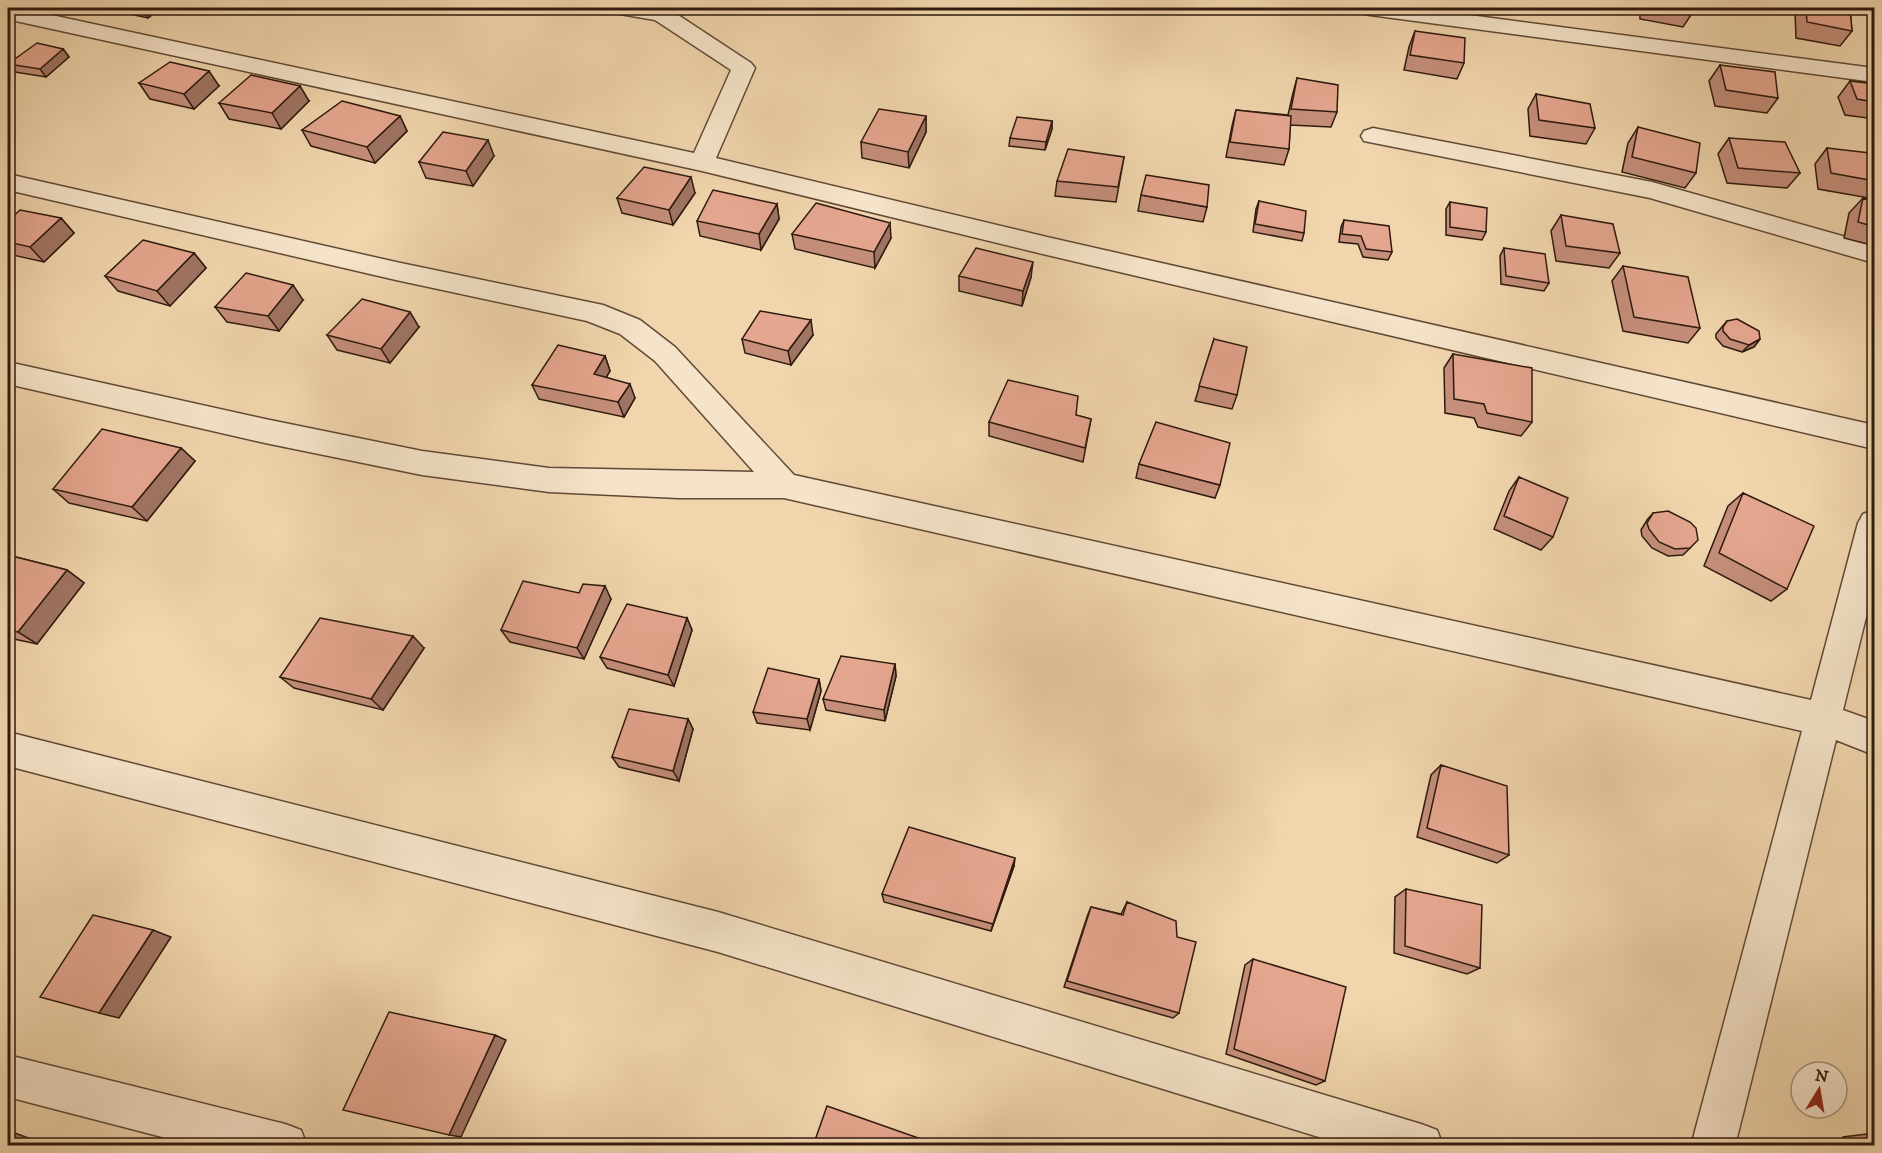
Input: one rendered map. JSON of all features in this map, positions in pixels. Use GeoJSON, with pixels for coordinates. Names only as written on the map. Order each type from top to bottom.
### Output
{"type":"FeatureCollection","features":[{"type":"Feature","properties":{"kind":"street"},"geometry":{"type":"LineString","coordinates":[[622,8],[660,14],[743,68],[702,163]]}},
{"type":"Feature","properties":{"kind":"street"},"geometry":{"type":"LineString","coordinates":[[1370,8],[1875,75]]}},
{"type":"Feature","properties":{"kind":"street"},"geometry":{"type":"LineString","coordinates":[[19,15],[702,163],[1047,246],[1875,437]]}},
{"type":"Feature","properties":{"kind":"street"},"geometry":{"type":"LineString","coordinates":[[1372,136],[1652,190],[1875,254]]}},
{"type":"Feature","properties":{"kind":"street"},"geometry":{"type":"LineString","coordinates":[[8,182],[396,271],[594,312],[630,327],[665,354],[784,485]]}},
{"type":"Feature","properties":{"kind":"street"},"geometry":{"type":"LineString","coordinates":[[8,373],[264,431],[422,463],[549,480],[679,485],[784,485],[1823,719],[1875,738]]}},
{"type":"Feature","properties":{"kind":"street"},"geometry":{"type":"LineString","coordinates":[[1713,1146],[1823,719],[1869,571],[1875,523]]}},
{"type":"Feature","properties":{"kind":"street"},"geometry":{"type":"LineString","coordinates":[[8,749],[718,932],[1421,1146]]}},
{"type":"Feature","properties":{"kind":"street"},"geometry":{"type":"LineString","coordinates":[[8,1076],[285,1146]]}},
{"type":"Feature","properties":{"kind":"building"},"geometry":{"type":"Polygon","coordinates":[[[1670,8],[1693,8],[1693,12],[1670,8]]]}},
{"type":"Feature","properties":{"kind":"building"},"geometry":{"type":"Polygon","coordinates":[[[1806,8],[1850,8],[1852,31],[1807,22],[1806,8]]]}},
{"type":"Feature","properties":{"kind":"building"},"geometry":{"type":"Polygon","coordinates":[[[1415,31],[1465,38],[1464,63],[1410,55],[1415,31]]]}},
{"type":"Feature","properties":{"kind":"building"},"geometry":{"type":"Polygon","coordinates":[[[37,43],[63,49],[40,69],[8,64],[37,43]]]}},
{"type":"Feature","properties":{"kind":"building"},"geometry":{"type":"Polygon","coordinates":[[[170,62],[209,71],[184,94],[139,83],[170,62]]]}},
{"type":"Feature","properties":{"kind":"building"},"geometry":{"type":"Polygon","coordinates":[[[1720,65],[1775,72],[1778,98],[1726,90],[1720,65]]]}},
{"type":"Feature","properties":{"kind":"building"},"geometry":{"type":"Polygon","coordinates":[[[251,75],[300,86],[272,113],[219,103],[251,75]]]}},
{"type":"Feature","properties":{"kind":"building"},"geometry":{"type":"Polygon","coordinates":[[[1297,78],[1338,85],[1337,112],[1291,109],[1297,78]]]}},
{"type":"Feature","properties":{"kind":"building"},"geometry":{"type":"Polygon","coordinates":[[[1850,81],[1875,84],[1875,102],[1857,99],[1850,81]]]}},
{"type":"Feature","properties":{"kind":"building"},"geometry":{"type":"Polygon","coordinates":[[[1536,94],[1590,104],[1595,128],[1539,120],[1536,94]]]}},
{"type":"Feature","properties":{"kind":"building"},"geometry":{"type":"Polygon","coordinates":[[[342,101],[400,116],[367,147],[302,130],[342,101]]]}},
{"type":"Feature","properties":{"kind":"building"},"geometry":{"type":"Polygon","coordinates":[[[879,109],[926,116],[908,152],[861,142],[879,109]]]}},
{"type":"Feature","properties":{"kind":"building"},"geometry":{"type":"Polygon","coordinates":[[[1236,110],[1291,116],[1289,149],[1230,142],[1236,110]]]}},
{"type":"Feature","properties":{"kind":"building"},"geometry":{"type":"Polygon","coordinates":[[[1017,117],[1052,121],[1046,142],[1010,138],[1017,117]]]}},
{"type":"Feature","properties":{"kind":"building"},"geometry":{"type":"Polygon","coordinates":[[[1638,127],[1700,143],[1696,173],[1632,157],[1638,127]]]}},
{"type":"Feature","properties":{"kind":"building"},"geometry":{"type":"Polygon","coordinates":[[[443,132],[488,140],[466,171],[419,162],[443,132]]]}},
{"type":"Feature","properties":{"kind":"building"},"geometry":{"type":"Polygon","coordinates":[[[1729,138],[1785,142],[1800,173],[1738,168],[1729,138]]]}},
{"type":"Feature","properties":{"kind":"building"},"geometry":{"type":"Polygon","coordinates":[[[1827,148],[1870,153],[1875,164],[1875,181],[1831,173],[1827,148]]]}},
{"type":"Feature","properties":{"kind":"building"},"geometry":{"type":"Polygon","coordinates":[[[1068,149],[1124,157],[1118,187],[1057,181],[1068,149]]]}},
{"type":"Feature","properties":{"kind":"building"},"geometry":{"type":"Polygon","coordinates":[[[644,167],[691,177],[669,210],[617,198],[644,167]]]}},
{"type":"Feature","properties":{"kind":"building"},"geometry":{"type":"Polygon","coordinates":[[[1146,175],[1209,185],[1207,207],[1141,195],[1146,175]]]}},
{"type":"Feature","properties":{"kind":"building"},"geometry":{"type":"Polygon","coordinates":[[[713,190],[777,204],[759,234],[697,221],[713,190]]]}},
{"type":"Feature","properties":{"kind":"building"},"geometry":{"type":"Polygon","coordinates":[[[1863,198],[1875,202],[1875,227],[1858,222],[1863,198]]]}},
{"type":"Feature","properties":{"kind":"building"},"geometry":{"type":"Polygon","coordinates":[[[1259,201],[1306,211],[1304,233],[1255,224],[1259,201]]]}},
{"type":"Feature","properties":{"kind":"building"},"geometry":{"type":"Polygon","coordinates":[[[1450,202],[1487,208],[1486,232],[1450,227],[1450,202]]]}},
{"type":"Feature","properties":{"kind":"building"},"geometry":{"type":"Polygon","coordinates":[[[816,203],[890,223],[874,252],[792,234],[816,203]]]}},
{"type":"Feature","properties":{"kind":"building"},"geometry":{"type":"Polygon","coordinates":[[[20,210],[61,218],[30,247],[8,242],[8,221],[20,210]]]}},
{"type":"Feature","properties":{"kind":"building"},"geometry":{"type":"Polygon","coordinates":[[[1561,215],[1613,224],[1620,253],[1566,246],[1561,215]]]}},
{"type":"Feature","properties":{"kind":"building"},"geometry":{"type":"Polygon","coordinates":[[[1344,220],[1389,226],[1392,252],[1366,249],[1361,236],[1342,234],[1344,220]]]}},
{"type":"Feature","properties":{"kind":"building"},"geometry":{"type":"Polygon","coordinates":[[[143,240],[194,253],[157,291],[105,276],[143,240]]]}},
{"type":"Feature","properties":{"kind":"building"},"geometry":{"type":"Polygon","coordinates":[[[976,248],[1033,262],[1023,291],[959,276],[976,248]]]}},
{"type":"Feature","properties":{"kind":"building"},"geometry":{"type":"Polygon","coordinates":[[[1504,248],[1545,254],[1549,283],[1506,276],[1504,248]]]}},
{"type":"Feature","properties":{"kind":"building"},"geometry":{"type":"Polygon","coordinates":[[[1623,266],[1688,277],[1700,328],[1634,317],[1623,266]]]}},
{"type":"Feature","properties":{"kind":"building"},"geometry":{"type":"Polygon","coordinates":[[[246,273],[293,285],[268,316],[215,307],[246,273]]]}},
{"type":"Feature","properties":{"kind":"building"},"geometry":{"type":"Polygon","coordinates":[[[362,299],[410,312],[381,349],[327,335],[362,299]]]}},
{"type":"Feature","properties":{"kind":"building"},"geometry":{"type":"Polygon","coordinates":[[[760,311],[811,320],[788,351],[742,339],[760,311]]]}},
{"type":"Feature","properties":{"kind":"building"},"geometry":{"type":"Polygon","coordinates":[[[1737,319],[1759,331],[1760,339],[1749,345],[1730,339],[1723,331],[1723,327],[1727,321],[1737,319]]]}},
{"type":"Feature","properties":{"kind":"building"},"geometry":{"type":"Polygon","coordinates":[[[1214,339],[1247,347],[1237,395],[1199,386],[1214,339]]]}},
{"type":"Feature","properties":{"kind":"building"},"geometry":{"type":"Polygon","coordinates":[[[558,345],[605,356],[594,374],[630,384],[618,402],[532,385],[558,345]]]}},
{"type":"Feature","properties":{"kind":"building"},"geometry":{"type":"Polygon","coordinates":[[[1453,354],[1532,368],[1532,422],[1487,413],[1484,404],[1454,399],[1453,354]]]}},
{"type":"Feature","properties":{"kind":"building"},"geometry":{"type":"Polygon","coordinates":[[[1008,380],[1078,396],[1076,415],[1091,419],[1085,448],[989,422],[1008,380]]]}},
{"type":"Feature","properties":{"kind":"building"},"geometry":{"type":"Polygon","coordinates":[[[1156,422],[1230,443],[1220,485],[1139,464],[1156,422]]]}},
{"type":"Feature","properties":{"kind":"building"},"geometry":{"type":"Polygon","coordinates":[[[102,429],[181,448],[132,507],[53,489],[102,429]]]}},
{"type":"Feature","properties":{"kind":"building"},"geometry":{"type":"Polygon","coordinates":[[[1519,477],[1568,498],[1553,537],[1504,516],[1519,477]]]}},
{"type":"Feature","properties":{"kind":"building"},"geometry":{"type":"Polygon","coordinates":[[[1743,493],[1814,526],[1787,589],[1719,553],[1743,493]]]}},
{"type":"Feature","properties":{"kind":"building"},"geometry":{"type":"Polygon","coordinates":[[[1668,511],[1690,522],[1696,528],[1698,540],[1690,548],[1675,549],[1659,542],[1649,529],[1647,523],[1653,513],[1668,511]]]}},
{"type":"Feature","properties":{"kind":"building"},"geometry":{"type":"Polygon","coordinates":[[[8,555],[67,570],[18,632],[8,630],[8,555]]]}},
{"type":"Feature","properties":{"kind":"building"},"geometry":{"type":"Polygon","coordinates":[[[523,581],[579,593],[583,584],[605,586],[577,648],[501,630],[523,581]]]}},
{"type":"Feature","properties":{"kind":"building"},"geometry":{"type":"Polygon","coordinates":[[[627,604],[687,618],[668,675],[600,657],[627,604]]]}},
{"type":"Feature","properties":{"kind":"building"},"geometry":{"type":"Polygon","coordinates":[[[320,618],[413,636],[371,699],[280,677],[320,618]]]}},
{"type":"Feature","properties":{"kind":"building"},"geometry":{"type":"Polygon","coordinates":[[[841,656],[895,664],[884,710],[823,699],[841,656]]]}},
{"type":"Feature","properties":{"kind":"building"},"geometry":{"type":"Polygon","coordinates":[[[768,668],[819,679],[807,719],[753,712],[768,668]]]}},
{"type":"Feature","properties":{"kind":"building"},"geometry":{"type":"Polygon","coordinates":[[[629,709],[688,719],[673,771],[612,757],[629,709]]]}},
{"type":"Feature","properties":{"kind":"building"},"geometry":{"type":"Polygon","coordinates":[[[1441,765],[1507,786],[1509,855],[1427,828],[1441,765]]]}},
{"type":"Feature","properties":{"kind":"building"},"geometry":{"type":"Polygon","coordinates":[[[909,827],[1015,858],[993,924],[882,894],[909,827]]]}},
{"type":"Feature","properties":{"kind":"building"},"geometry":{"type":"Polygon","coordinates":[[[1406,889],[1482,905],[1480,968],[1405,946],[1406,889]]]}},
{"type":"Feature","properties":{"kind":"building"},"geometry":{"type":"Polygon","coordinates":[[[1127,902],[1176,921],[1177,937],[1196,942],[1179,1013],[1067,981],[1091,907],[1123,915],[1127,902]]]}},
{"type":"Feature","properties":{"kind":"building"},"geometry":{"type":"Polygon","coordinates":[[[93,915],[153,930],[99,1013],[40,997],[93,915]]]}},
{"type":"Feature","properties":{"kind":"building"},"geometry":{"type":"Polygon","coordinates":[[[1253,959],[1346,987],[1325,1081],[1234,1049],[1253,959]]]}},
{"type":"Feature","properties":{"kind":"building"},"geometry":{"type":"Polygon","coordinates":[[[389,1012],[495,1035],[449,1135],[343,1110],[389,1012]]]}},
{"type":"Feature","properties":{"kind":"building"},"geometry":{"type":"Polygon","coordinates":[[[827,1106],[924,1140],[922,1146],[813,1146],[827,1106]]]}},
{"type":"Feature","properties":{"kind":"building"},"geometry":{"type":"Polygon","coordinates":[[[1867,1134],[1875,1136],[1875,1146],[1869,1146],[1867,1134]]]}},
{"type":"Feature","properties":{"kind":"building"},"geometry":{"type":"Polygon","coordinates":[[[8,1139],[26,1146],[8,1146],[8,1139]]]}}]}
